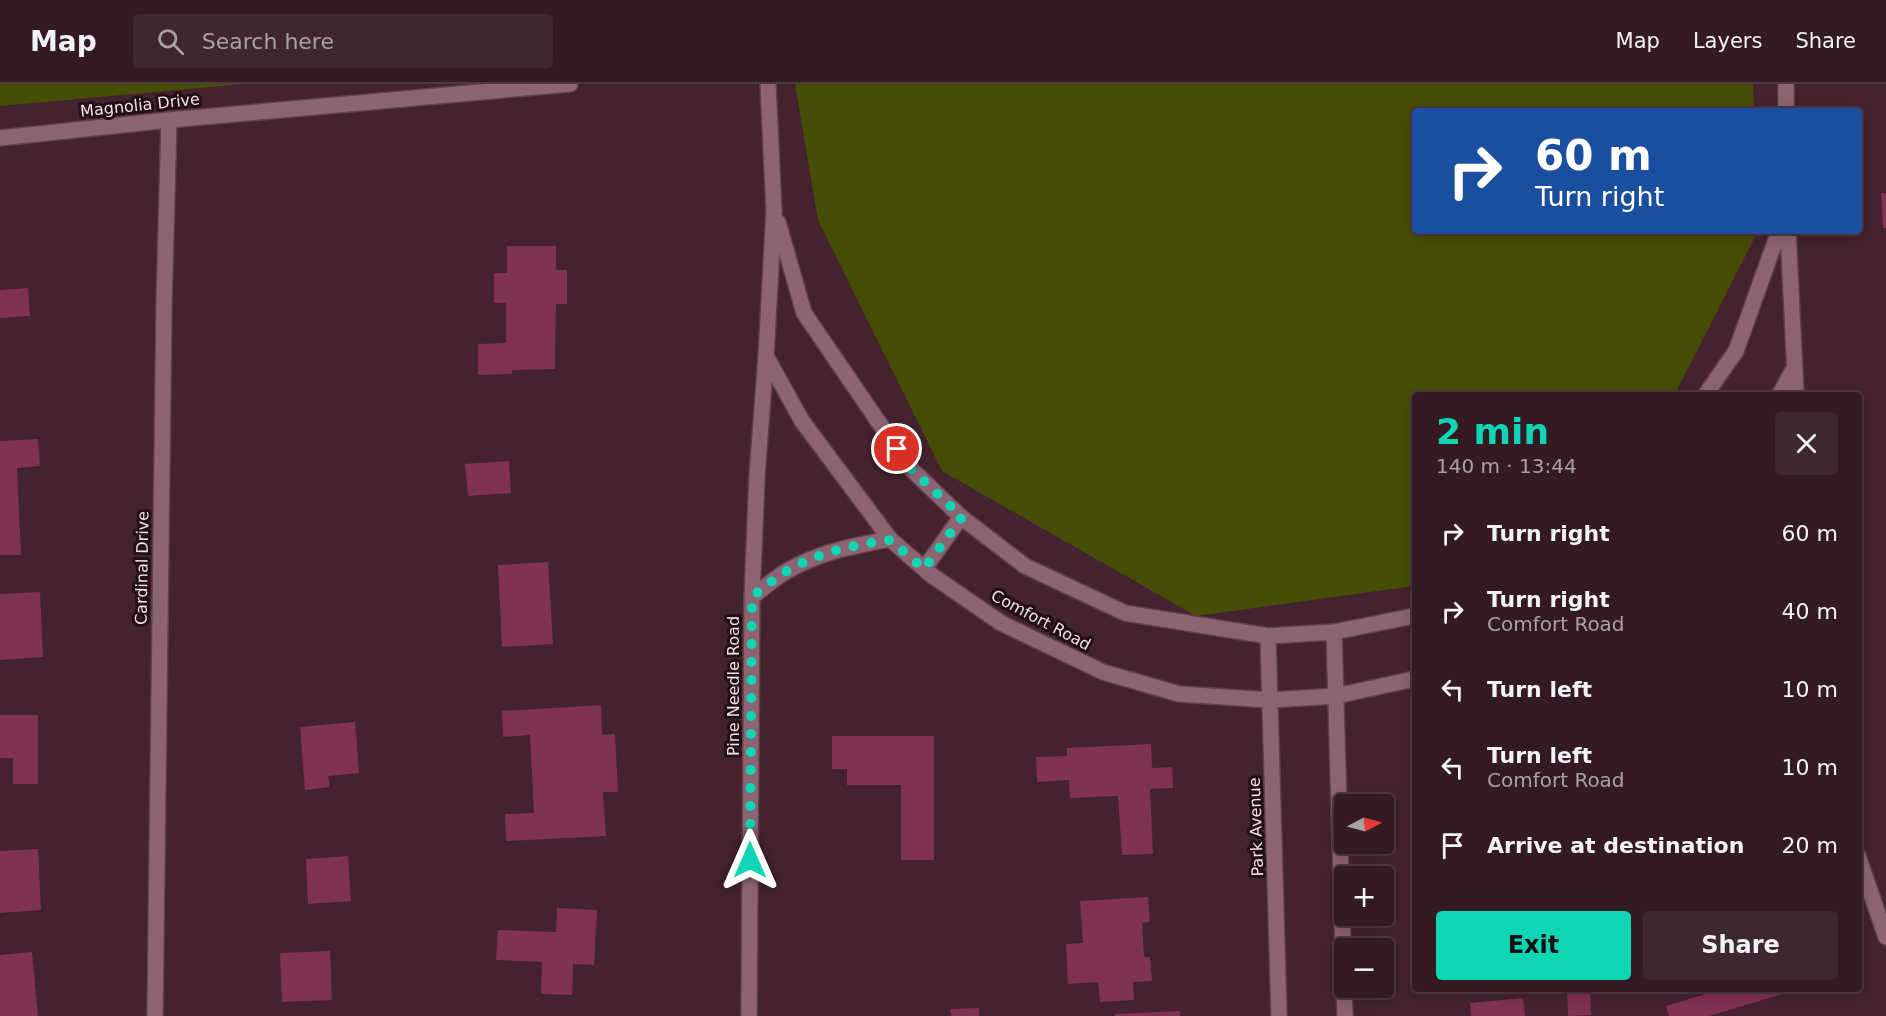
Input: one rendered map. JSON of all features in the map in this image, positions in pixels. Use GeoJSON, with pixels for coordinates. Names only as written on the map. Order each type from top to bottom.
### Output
{"type":"FeatureCollection","features":[{"type":"Feature","properties":{"kind":"street","name":"Magnolia Drive"},"geometry":{"type":"LineString","coordinates":[[0,138],[169,120],[570,84]]}},
{"type":"Feature","properties":{"kind":"street"},"geometry":{"type":"LineString","coordinates":[[766,356],[774,211],[768,84]]}},
{"type":"Feature","properties":{"kind":"street"},"geometry":{"type":"LineString","coordinates":[[1786,84],[1786,108]]}},
{"type":"Feature","properties":{"kind":"street","name":"Cardinal Drive"},"geometry":{"type":"LineString","coordinates":[[155,1016],[164,305],[169,120]]}},
{"type":"Feature","properties":{"kind":"street"},"geometry":{"type":"LineString","coordinates":[[774,211],[804,313],[910,468],[962,517],[1024,566],[1125,613],[1268,636],[1334,632],[1412,616]]}},
{"type":"Feature","properties":{"kind":"street"},"geometry":{"type":"LineString","coordinates":[[1707,392],[1736,351],[1778,234]]}},
{"type":"Feature","properties":{"kind":"street"},"geometry":{"type":"LineString","coordinates":[[1788,234],[1796,392]]}},
{"type":"Feature","properties":{"kind":"street","name":"Comfort Road"},"geometry":{"type":"LineString","coordinates":[[766,356],[802,421],[890,540],[924,569],[1001,622],[1103,672],[1179,694],[1270,700],[1336,696],[1412,679]]}},
{"type":"Feature","properties":{"kind":"street","name":"Pine Needle Road"},"geometry":{"type":"LineString","coordinates":[[749,1016],[752,597],[757,476],[766,356]]}},
{"type":"Feature","properties":{"kind":"street"},"geometry":{"type":"LineString","coordinates":[[1780,392],[1794,367]]}},
{"type":"Feature","properties":{"kind":"street"},"geometry":{"type":"LineString","coordinates":[[924,569],[962,517]]}},
{"type":"Feature","properties":{"kind":"street"},"geometry":{"type":"LineString","coordinates":[[752,597],[782,574],[814,557],[854,545],[890,540]]}},
{"type":"Feature","properties":{"kind":"street"},"geometry":{"type":"LineString","coordinates":[[1334,632],[1343,938]]}},
{"type":"Feature","properties":{"kind":"street","name":"Park Avenue"},"geometry":{"type":"LineString","coordinates":[[1268,636],[1279,1016]]}},
{"type":"Feature","properties":{"kind":"street"},"geometry":{"type":"LineString","coordinates":[[1862,868],[1886,937]]}},
{"type":"Feature","properties":{"kind":"street"},"geometry":{"type":"LineString","coordinates":[[1344,998],[1345,1016]]}},
{"type":"Feature","properties":{"kind":"green space"},"geometry":{"type":"Polygon","coordinates":[[[0,84],[244,84],[0,106],[0,84]]]}},
{"type":"Feature","properties":{"kind":"green space"},"geometry":{"type":"Polygon","coordinates":[[[795,84],[1753,84],[1754,108],[1412,108],[1412,234],[1756,235],[1676,392],[1412,392],[1412,586],[1196,616],[942,471],[818,220],[795,84]]]}},
{"type":"Feature","properties":{"kind":"building"},"geometry":{"type":"Polygon","coordinates":[[[1881,193],[1886,193],[1886,228],[1883,228],[1881,193]]]}},
{"type":"Feature","properties":{"kind":"building"},"geometry":{"type":"Polygon","coordinates":[[[507,246],[556,246],[556,270],[567,270],[567,304],[556,304],[555,369],[512,370],[512,374],[478,375],[478,344],[506,343],[506,303],[494,303],[494,273],[507,273],[507,246]]]}},
{"type":"Feature","properties":{"kind":"building"},"geometry":{"type":"Polygon","coordinates":[[[28,288],[30,316],[0,318],[0,290],[28,288]]]}},
{"type":"Feature","properties":{"kind":"building"},"geometry":{"type":"Polygon","coordinates":[[[38,439],[40,466],[17,468],[21,555],[0,555],[0,441],[38,439]]]}},
{"type":"Feature","properties":{"kind":"building"},"geometry":{"type":"Polygon","coordinates":[[[509,461],[511,493],[468,496],[465,464],[509,461]]]}},
{"type":"Feature","properties":{"kind":"building"},"geometry":{"type":"Polygon","coordinates":[[[548,562],[553,644],[502,647],[498,565],[548,562]]]}},
{"type":"Feature","properties":{"kind":"building"},"geometry":{"type":"Polygon","coordinates":[[[40,592],[43,657],[0,660],[0,594],[40,592]]]}},
{"type":"Feature","properties":{"kind":"building"},"geometry":{"type":"Polygon","coordinates":[[[601,705],[602,735],[615,734],[618,792],[603,792],[606,836],[506,841],[505,814],[534,813],[530,735],[503,737],[502,711],[601,705]]]}},
{"type":"Feature","properties":{"kind":"building"},"geometry":{"type":"Polygon","coordinates":[[[0,715],[38,715],[38,784],[13,784],[13,758],[0,758],[0,715]]]}},
{"type":"Feature","properties":{"kind":"building"},"geometry":{"type":"Polygon","coordinates":[[[355,722],[359,773],[328,776],[330,787],[305,790],[300,727],[355,722]]]}},
{"type":"Feature","properties":{"kind":"building"},"geometry":{"type":"Polygon","coordinates":[[[832,736],[934,736],[934,860],[901,860],[901,785],[847,785],[847,769],[832,769],[832,736]]]}},
{"type":"Feature","properties":{"kind":"building"},"geometry":{"type":"Polygon","coordinates":[[[1151,744],[1152,768],[1172,767],[1173,788],[1150,789],[1153,854],[1122,855],[1118,796],[1070,798],[1069,780],[1037,782],[1036,757],[1067,756],[1067,748],[1151,744]]]}},
{"type":"Feature","properties":{"kind":"building"},"geometry":{"type":"Polygon","coordinates":[[[38,849],[41,910],[0,913],[0,851],[38,849]]]}},
{"type":"Feature","properties":{"kind":"building"},"geometry":{"type":"Polygon","coordinates":[[[348,856],[351,901],[308,904],[306,859],[348,856]]]}},
{"type":"Feature","properties":{"kind":"building"},"geometry":{"type":"Polygon","coordinates":[[[1148,897],[1150,922],[1142,923],[1144,957],[1150,957],[1152,981],[1133,982],[1134,1000],[1100,1002],[1098,982],[1068,984],[1066,944],[1083,943],[1080,901],[1148,897]]]}},
{"type":"Feature","properties":{"kind":"building"},"geometry":{"type":"Polygon","coordinates":[[[557,908],[597,910],[594,965],[573,964],[572,995],[541,994],[542,962],[496,960],[498,930],[556,932],[557,908]]]}},
{"type":"Feature","properties":{"kind":"building"},"geometry":{"type":"Polygon","coordinates":[[[330,951],[332,1000],[282,1002],[280,953],[330,951]]]}},
{"type":"Feature","properties":{"kind":"building"},"geometry":{"type":"Polygon","coordinates":[[[32,952],[38,1016],[0,1016],[0,955],[32,952]]]}},
{"type":"Feature","properties":{"kind":"building"},"geometry":{"type":"Polygon","coordinates":[[[1567,992],[1590,992],[1591,1015],[1568,1016],[1567,992]]]}},
{"type":"Feature","properties":{"kind":"building"},"geometry":{"type":"Polygon","coordinates":[[[1702,992],[1786,993],[1709,1016],[1669,1016],[1666,1006],[1703,995],[1702,992]]]}},
{"type":"Feature","properties":{"kind":"building"},"geometry":{"type":"Polygon","coordinates":[[[1523,998],[1525,1016],[1471,1016],[1470,1003],[1523,998]]]}},
{"type":"Feature","properties":{"kind":"building"},"geometry":{"type":"Polygon","coordinates":[[[979,1008],[979,1016],[951,1016],[950,1009],[979,1008]]]}},
{"type":"Feature","properties":{"kind":"building"},"geometry":{"type":"Polygon","coordinates":[[[1180,1011],[1180,1016],[1115,1016],[1115,1014],[1180,1011]]]}},
{"type":"Feature","properties":{"kind":"route"},"geometry":{"type":"LineString","coordinates":[[750,860],[752,597],[782,574],[814,557],[854,545],[890,540],[924,569],[962,517],[910,468],[897,449]]}}]}
